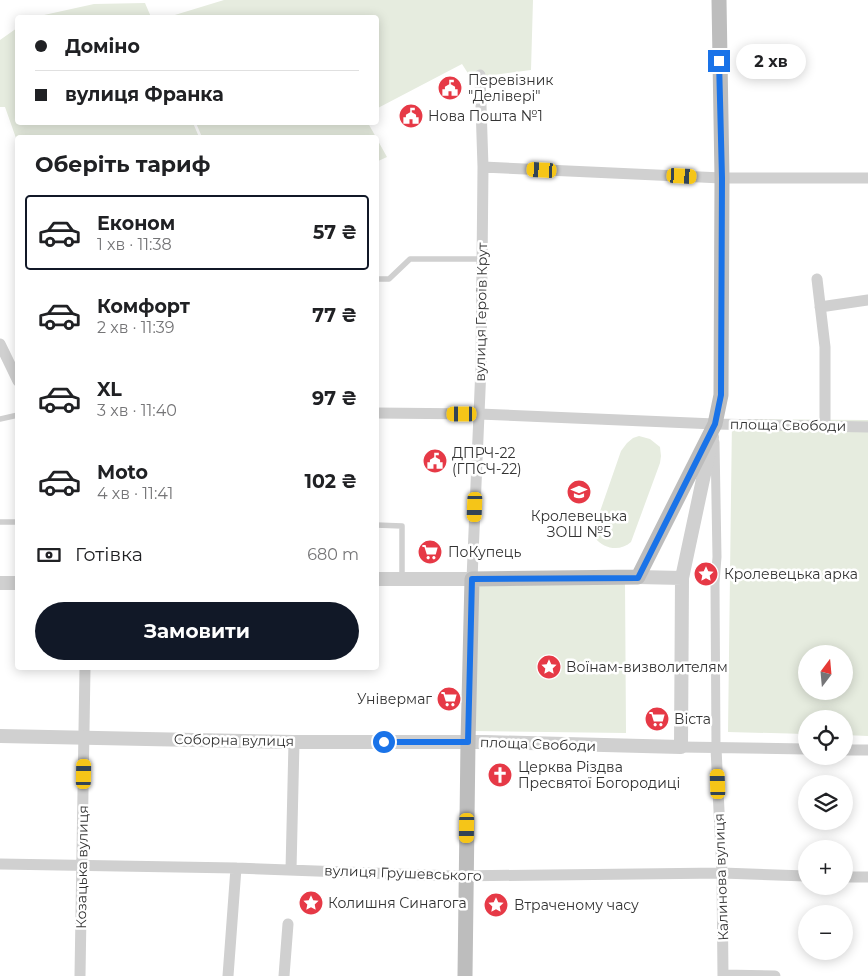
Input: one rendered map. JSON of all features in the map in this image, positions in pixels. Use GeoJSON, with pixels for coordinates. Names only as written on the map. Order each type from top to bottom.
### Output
{"type":"FeatureCollection","features":[{"type":"Feature","properties":{"kind":"main road"},"geometry":{"type":"LineString","coordinates":[[472,579],[638,578],[715,424],[721,395],[722,178],[719,0]]}},
{"type":"Feature","properties":{"kind":"main road","name":"площа Свободи"},"geometry":{"type":"LineString","coordinates":[[468,742],[472,579]]}},
{"type":"Feature","properties":{"kind":"main road"},"geometry":{"type":"LineString","coordinates":[[465,976],[468,742]]}},
{"type":"Feature","properties":{"kind":"street","name":"вулиця Героїв Крут"},"geometry":{"type":"LineString","coordinates":[[472,579],[479,414],[482,259],[483,167],[480,75]]}},
{"type":"Feature","properties":{"kind":"street"},"geometry":{"type":"LineString","coordinates":[[483,167],[722,178],[868,178]]}},
{"type":"Feature","properties":{"kind":"street"},"geometry":{"type":"LineString","coordinates":[[817,278],[825,347],[825,426]]}},
{"type":"Feature","properties":{"kind":"street"},"geometry":{"type":"LineString","coordinates":[[820,306],[868,300]]}},
{"type":"Feature","properties":{"kind":"street"},"geometry":{"type":"LineString","coordinates":[[0,344],[15,375]]}},
{"type":"Feature","properties":{"kind":"street"},"geometry":{"type":"LineString","coordinates":[[379,414],[479,414],[715,424],[717,555],[715,583],[716,748]]}},
{"type":"Feature","properties":{"kind":"street","name":"площа Свободи"},"geometry":{"type":"LineString","coordinates":[[681,748],[682,578],[715,424],[868,426]]}},
{"type":"Feature","properties":{"kind":"street"},"geometry":{"type":"LineString","coordinates":[[638,578],[682,578]]}},
{"type":"Feature","properties":{"kind":"street"},"geometry":{"type":"LineString","coordinates":[[379,579],[472,579]]}},
{"type":"Feature","properties":{"kind":"street"},"geometry":{"type":"LineString","coordinates":[[0,583],[15,583]]}},
{"type":"Feature","properties":{"kind":"street","name":"Козацька вулиця"},"geometry":{"type":"LineString","coordinates":[[80,976],[85,670]]}},
{"type":"Feature","properties":{"kind":"street","name":"Соборна вулиця"},"geometry":{"type":"LineString","coordinates":[[0,736],[294,742],[468,742]]}},
{"type":"Feature","properties":{"kind":"street"},"geometry":{"type":"LineString","coordinates":[[291,870],[294,742]]}},
{"type":"Feature","properties":{"kind":"street","name":"площа Свободи"},"geometry":{"type":"LineString","coordinates":[[468,742],[681,748],[798,749]]}},
{"type":"Feature","properties":{"kind":"street","name":"Калинова вулиця"},"geometry":{"type":"LineString","coordinates":[[716,748],[722,873],[723,975]]}},
{"type":"Feature","properties":{"kind":"street"},"geometry":{"type":"LineString","coordinates":[[853,750],[868,750]]}},
{"type":"Feature","properties":{"kind":"street","name":"вулиця Грушевського"},"geometry":{"type":"LineString","coordinates":[[0,864],[236,868],[466,876],[722,873],[798,876]]}},
{"type":"Feature","properties":{"kind":"street"},"geometry":{"type":"LineString","coordinates":[[228,976],[236,868]]}},
{"type":"Feature","properties":{"kind":"street"},"geometry":{"type":"LineString","coordinates":[[853,877],[868,877]]}},
{"type":"Feature","properties":{"kind":"street"},"geometry":{"type":"LineString","coordinates":[[284,976],[288,924]]}},
{"type":"Feature","properties":{"kind":"street"},"geometry":{"type":"LineString","coordinates":[[723,975],[774,976]]}},
{"type":"Feature","properties":{"kind":"lane"},"geometry":{"type":"LineString","coordinates":[[379,279],[389,279],[410,259],[482,259]]}},
{"type":"Feature","properties":{"kind":"lane"},"geometry":{"type":"LineString","coordinates":[[0,419],[15,416]]}},
{"type":"Feature","properties":{"kind":"lane"},"geometry":{"type":"LineString","coordinates":[[0,522],[15,522]]}},
{"type":"Feature","properties":{"kind":"lane"},"geometry":{"type":"LineString","coordinates":[[379,525],[402,526],[402,579]]}},
{"type":"Feature","properties":{"kind":"shaded area"},"geometry":{"type":"Polygon","coordinates":[[[224,0],[533,0],[531,70],[471,78],[462,64],[379,107],[379,15],[175,15],[224,0]]]}},
{"type":"Feature","properties":{"kind":"shaded area"},"geometry":{"type":"Polygon","coordinates":[[[145,3],[150,15],[44,15],[94,4],[145,3]]]}},
{"type":"Feature","properties":{"kind":"shaded area"},"geometry":{"type":"Polygon","coordinates":[[[15,29],[15,125],[194,125],[198,135],[15,135],[5,107],[0,107],[0,40],[15,29]]]}},
{"type":"Feature","properties":{"kind":"shaded area"},"geometry":{"type":"Polygon","coordinates":[[[197,125],[369,125],[375,135],[201,135],[197,125]]]}},
{"type":"Feature","properties":{"kind":"shaded area"},"geometry":{"type":"Polygon","coordinates":[[[379,143],[387,157],[379,161],[379,143]]]}},
{"type":"Feature","properties":{"kind":"shaded area"},"geometry":{"type":"Polygon","coordinates":[[[732,419],[868,420],[868,736],[853,735],[853,710],[798,710],[798,734],[728,732],[732,419]]]}},
{"type":"Feature","properties":{"kind":"shaded area"},"geometry":{"type":"Polygon","coordinates":[[[639,436],[650,439],[660,447],[660,463],[631,542],[622,547],[607,547],[595,538],[596,523],[621,451],[633,438],[639,436]]]}},
{"type":"Feature","properties":{"kind":"shaded area"},"geometry":{"type":"Polygon","coordinates":[[[475,582],[625,582],[626,733],[472,731],[475,582]]]}},
{"type":"Feature","properties":{"kind":"place","name":"Перевізник \"Делівері\""},"geometry":{"type":"Point","coordinates":[450,88]}},
{"type":"Feature","properties":{"kind":"place","name":"Нова Пошта №1"},"geometry":{"type":"Point","coordinates":[411,116]}},
{"type":"Feature","properties":{"kind":"place","name":"ДПРЧ-22 (ГПСЧ-22)"},"geometry":{"type":"Point","coordinates":[435,461]}},
{"type":"Feature","properties":{"kind":"place","name":"Кролевецька ЗОШ №5"},"geometry":{"type":"Point","coordinates":[579,492]}},
{"type":"Feature","properties":{"kind":"place","name":"ПоКупець"},"geometry":{"type":"Point","coordinates":[430,552]}},
{"type":"Feature","properties":{"kind":"place","name":"Кролевецька арка"},"geometry":{"type":"Point","coordinates":[706,574]}},
{"type":"Feature","properties":{"kind":"place","name":"Воїнам-визволителям"},"geometry":{"type":"Point","coordinates":[549,667]}},
{"type":"Feature","properties":{"kind":"place","name":"Універмаг"},"geometry":{"type":"Point","coordinates":[449,699]}},
{"type":"Feature","properties":{"kind":"place","name":"Віста"},"geometry":{"type":"Point","coordinates":[657,719]}},
{"type":"Feature","properties":{"kind":"place","name":"Церква Різдва Пресвятої Богородиці"},"geometry":{"type":"Point","coordinates":[500,775]}},
{"type":"Feature","properties":{"kind":"place","name":"Колишня Синагога"},"geometry":{"type":"Point","coordinates":[311,903]}},
{"type":"Feature","properties":{"kind":"place","name":"Втраченому часу"},"geometry":{"type":"Point","coordinates":[496,905]}},
{"type":"Feature","properties":{"kind":"route"},"geometry":{"type":"LineString","coordinates":[[384,742],[468,742],[472,579],[638,578],[715,424],[721,395],[722,178],[719,61]]}}]}
